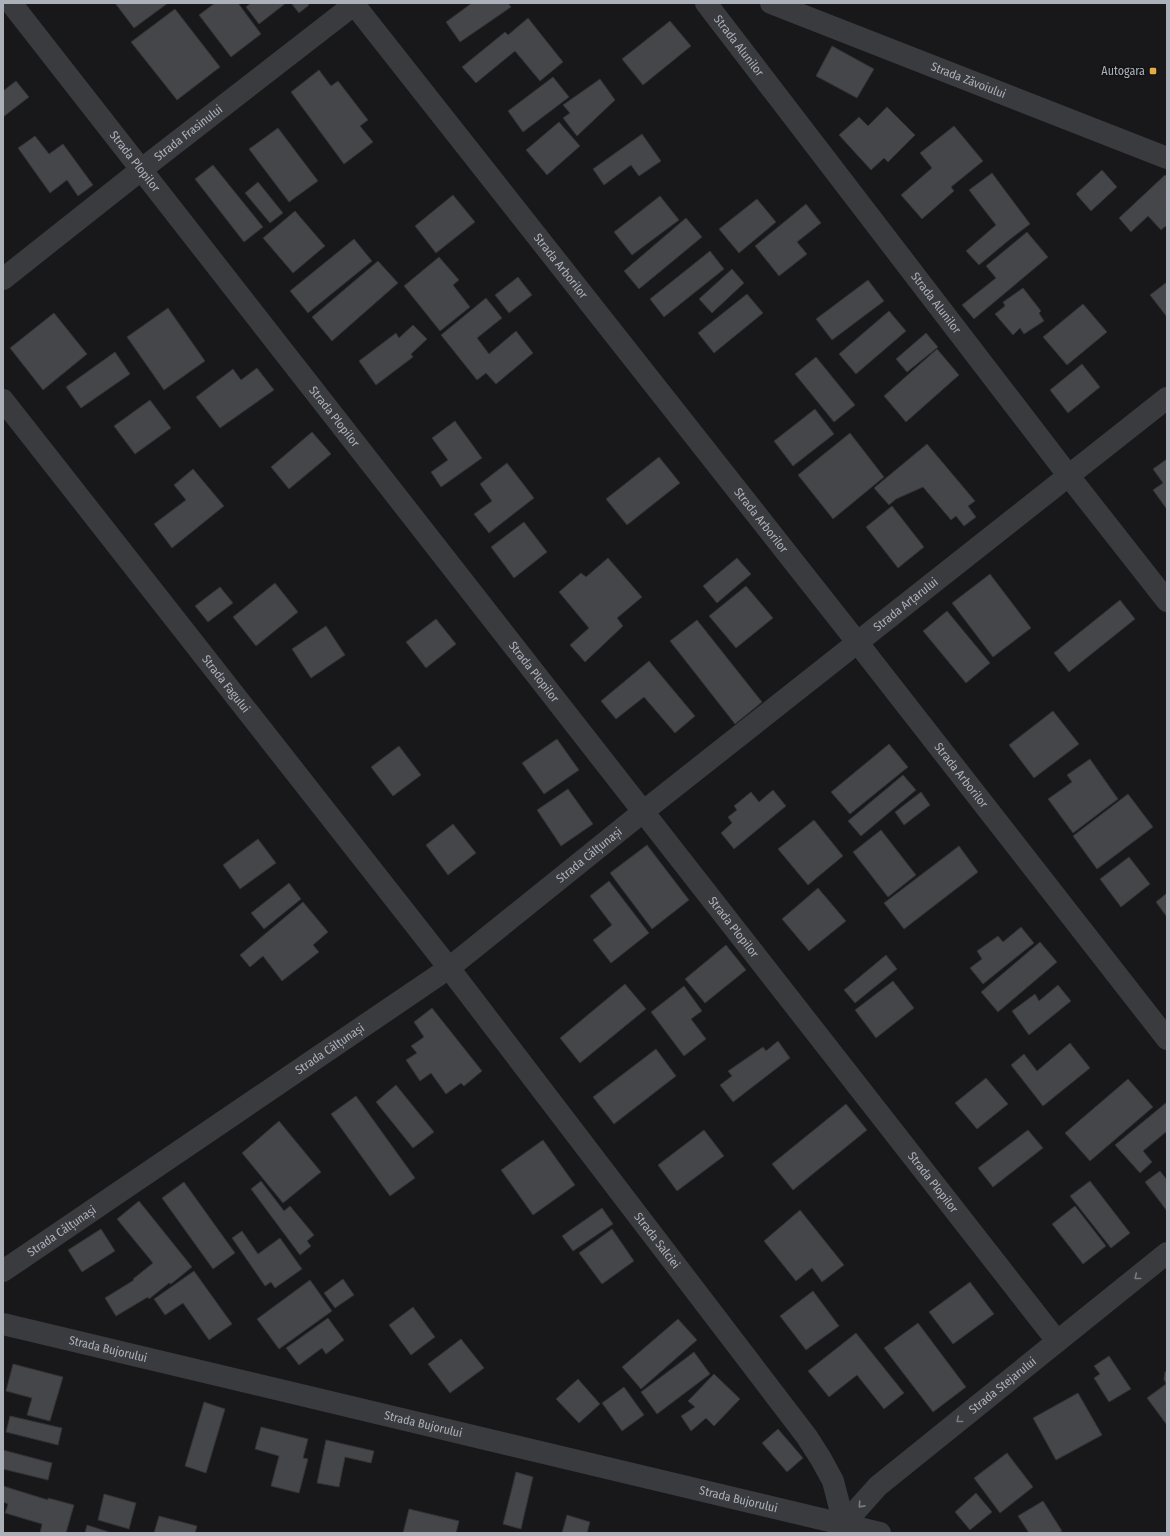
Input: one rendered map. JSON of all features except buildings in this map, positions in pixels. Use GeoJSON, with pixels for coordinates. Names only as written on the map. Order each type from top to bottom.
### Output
{"type":"FeatureCollection","features":[{"type":"Feature","properties":{"kind":"street","name":"Strada Plopilor"},"geometry":{"type":"LineString","coordinates":[[11,3],[1057,1341]]}},
{"type":"Feature","properties":{"kind":"street","name":"Strada Alunilor"},"geometry":{"type":"LineString","coordinates":[[706,3],[1068,475],[1167,601]]}},
{"type":"Feature","properties":{"kind":"street","name":"Strada Zăvoiului"},"geometry":{"type":"LineString","coordinates":[[771,3],[1167,158]]}},
{"type":"Feature","properties":{"kind":"street","name":"Strada Frasinului"},"geometry":{"type":"LineString","coordinates":[[3,280],[142,169],[355,4]]}},
{"type":"Feature","properties":{"kind":"street","name":"Strada Arborilor"},"geometry":{"type":"LineString","coordinates":[[355,4],[1167,1039]]}},
{"type":"Feature","properties":{"kind":"street","name":"Strada Arțarului"},"geometry":{"type":"LineString","coordinates":[[644,811],[1167,398]]}},
{"type":"Feature","properties":{"kind":"street","name":"Strada Fagului"},"geometry":{"type":"LineString","coordinates":[[3,400],[449,968]]}},
{"type":"Feature","properties":{"kind":"street","name":"Strada Călțunași"},"geometry":{"type":"LineString","coordinates":[[3,1271],[449,968],[644,811]]}},
{"type":"Feature","properties":{"kind":"street","name":"Strada Salciei"},"geometry":{"type":"LineString","coordinates":[[449,968],[807,1437],[833,1481],[843,1528]]}},
{"type":"Feature","properties":{"kind":"street","name":"Strada Stejarului"},"geometry":{"type":"LineString","coordinates":[[843,1528],[878,1486],[1167,1253]]}},
{"type":"Feature","properties":{"kind":"street","name":"Strada Bujorului"},"geometry":{"type":"LineString","coordinates":[[3,1324],[843,1528],[880,1533]]}},
{"type":"Feature","properties":{"kind":"place","name":"Autogara"},"geometry":{"type":"Point","coordinates":[1153,71]}}]}
